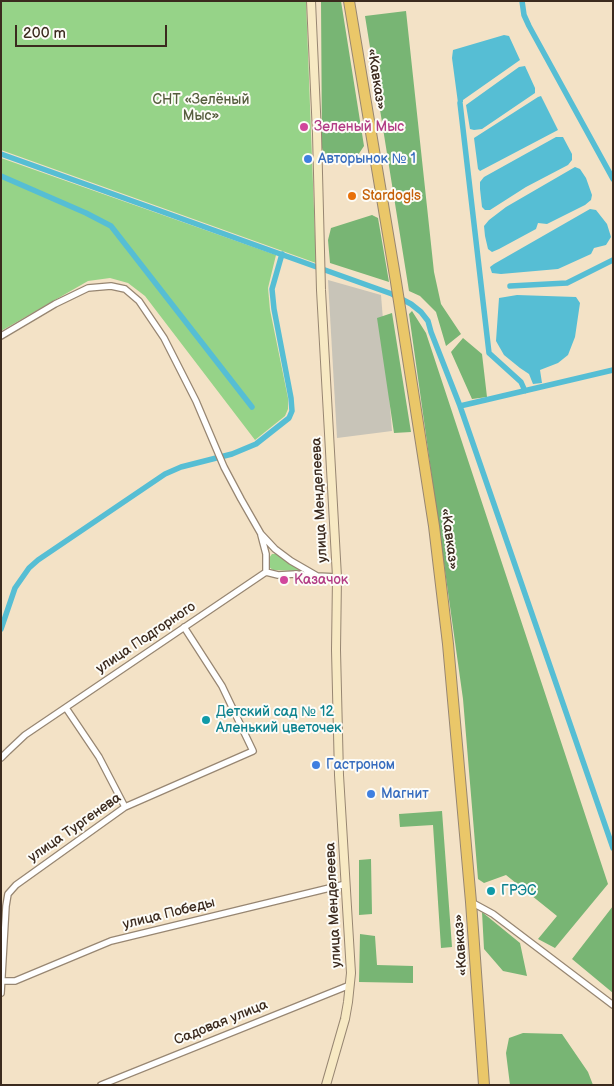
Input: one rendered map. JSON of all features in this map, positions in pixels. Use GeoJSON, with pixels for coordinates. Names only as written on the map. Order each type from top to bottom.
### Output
{"type":"FeatureCollection","features":[{"type":"Feature","properties":{"kind":"highway","name":"«Кавказ»"},"geometry":{"type":"LineString","coordinates":[[349,1],[434,526],[447,634],[471,902],[484,1085]]}},
{"type":"Feature","properties":{"kind":"main road","name":"улица Менделеева"},"geometry":{"type":"LineString","coordinates":[[311,1],[321,290],[337,577],[336,650],[339,774],[351,972],[345,1019],[326,1085]]}},
{"type":"Feature","properties":{"kind":"street"},"geometry":{"type":"LineString","coordinates":[[1,336],[55,304],[88,288],[111,286],[125,289],[139,301],[164,338],[196,401],[224,467],[261,534],[275,549],[291,561],[317,576]]}},
{"type":"Feature","properties":{"kind":"street"},"geometry":{"type":"LineString","coordinates":[[261,534],[266,554],[266,572],[278,575],[296,574],[337,577]]}},
{"type":"Feature","properties":{"kind":"street","name":"улица Подгорного"},"geometry":{"type":"LineString","coordinates":[[1,758],[25,735],[266,572]]}},
{"type":"Feature","properties":{"kind":"street","name":"улица Тургенева"},"geometry":{"type":"LineString","coordinates":[[1,993],[6,906],[8,894],[16,885],[125,807],[253,751],[222,686],[184,627]]}},
{"type":"Feature","properties":{"kind":"street"},"geometry":{"type":"LineString","coordinates":[[66,708],[99,756],[125,807]]}},
{"type":"Feature","properties":{"kind":"street","name":"улица Победы"},"geometry":{"type":"LineString","coordinates":[[2,981],[15,981],[111,941],[346,884]]}},
{"type":"Feature","properties":{"kind":"street"},"geometry":{"type":"LineString","coordinates":[[471,902],[493,914],[613,1005]]}},
{"type":"Feature","properties":{"kind":"street","name":"Садовая улица"},"geometry":{"type":"LineString","coordinates":[[101,1085],[350,985]]}},
{"type":"Feature","properties":{"kind":"shaded area"},"geometry":{"type":"Polygon","coordinates":[[[328,280],[381,295],[392,431],[337,438],[328,280]]]}},
{"type":"Feature","properties":{"kind":"green space","name":"СНТ «Зелёный Мыс»"},"geometry":{"type":"Polygon","coordinates":[[[1,1],[306,1],[316,263],[1,150],[1,1]]]}},
{"type":"Feature","properties":{"kind":"green space"},"geometry":{"type":"Polygon","coordinates":[[[321,1],[341,1],[364,146],[358,155],[342,157],[324,155],[322,148],[321,1]]]}},
{"type":"Feature","properties":{"kind":"green space"},"geometry":{"type":"Polygon","coordinates":[[[406,11],[434,272],[441,304],[461,334],[446,346],[436,312],[420,296],[409,291],[365,16],[406,11]]]}},
{"type":"Feature","properties":{"kind":"green space"},"geometry":{"type":"Polygon","coordinates":[[[1,158],[276,255],[268,288],[270,310],[288,398],[288,409],[285,416],[255,440],[145,296],[128,283],[110,278],[88,281],[1,331],[1,158]]]}},
{"type":"Feature","properties":{"kind":"green space"},"geometry":{"type":"Polygon","coordinates":[[[372,215],[378,218],[389,282],[330,263],[328,240],[331,228],[372,215]]]}},
{"type":"Feature","properties":{"kind":"green space"},"geometry":{"type":"Polygon","coordinates":[[[412,311],[426,333],[608,884],[555,948],[538,939],[557,916],[506,875],[484,883],[478,879],[463,699],[409,314],[412,311]]]}},
{"type":"Feature","properties":{"kind":"green space"},"geometry":{"type":"Polygon","coordinates":[[[392,313],[411,432],[394,433],[377,318],[392,313]]]}},
{"type":"Feature","properties":{"kind":"green space"},"geometry":{"type":"Polygon","coordinates":[[[463,338],[482,354],[487,397],[472,399],[451,352],[463,338]]]}},
{"type":"Feature","properties":{"kind":"green space"},"geometry":{"type":"Polygon","coordinates":[[[272,554],[279,555],[301,570],[273,570],[269,567],[268,563],[272,554]]]}},
{"type":"Feature","properties":{"kind":"green space"},"geometry":{"type":"Polygon","coordinates":[[[442,811],[452,947],[441,948],[433,825],[400,827],[399,814],[442,811]]]}},
{"type":"Feature","properties":{"kind":"green space"},"geometry":{"type":"Polygon","coordinates":[[[371,859],[372,914],[359,915],[359,860],[371,859]]]}},
{"type":"Feature","properties":{"kind":"green space"},"geometry":{"type":"Polygon","coordinates":[[[613,906],[613,993],[572,959],[613,906]]]}},
{"type":"Feature","properties":{"kind":"green space"},"geometry":{"type":"Polygon","coordinates":[[[482,912],[520,943],[527,976],[503,971],[484,949],[482,912]]]}},
{"type":"Feature","properties":{"kind":"green space"},"geometry":{"type":"Polygon","coordinates":[[[360,934],[375,936],[377,965],[413,966],[413,983],[359,982],[360,934]]]}},
{"type":"Feature","properties":{"kind":"green space"},"geometry":{"type":"Polygon","coordinates":[[[523,1033],[562,1034],[588,1072],[593,1085],[510,1085],[506,1053],[509,1038],[523,1033]]]}},
{"type":"Feature","properties":{"kind":"water"},"geometry":{"type":"Polygon","coordinates":[[[504,35],[509,36],[520,60],[463,100],[463,102],[458,103],[452,58],[453,50],[504,35]]]}},
{"type":"Feature","properties":{"kind":"water"},"geometry":{"type":"Polygon","coordinates":[[[525,66],[535,88],[535,93],[482,129],[470,129],[466,105],[519,67],[525,66]]]}},
{"type":"Feature","properties":{"kind":"water"},"geometry":{"type":"Polygon","coordinates":[[[541,96],[558,130],[480,171],[478,169],[474,138],[541,96]]]}},
{"type":"Feature","properties":{"kind":"water"},"geometry":{"type":"Polygon","coordinates":[[[556,137],[563,137],[572,154],[572,160],[568,165],[526,187],[490,210],[485,210],[482,207],[480,182],[484,177],[556,137]]]}},
{"type":"Feature","properties":{"kind":"water"},"geometry":{"type":"Polygon","coordinates":[[[575,167],[580,169],[586,178],[592,195],[591,200],[585,205],[547,224],[538,223],[536,229],[499,249],[492,252],[488,249],[484,226],[489,220],[506,207],[575,167]]]}},
{"type":"Feature","properties":{"kind":"water"},"geometry":{"type":"Polygon","coordinates":[[[590,209],[596,210],[607,224],[611,237],[606,245],[594,248],[591,254],[558,269],[501,274],[492,273],[490,267],[494,264],[590,209]]]}},
{"type":"Feature","properties":{"kind":"water"},"geometry":{"type":"Polygon","coordinates":[[[517,295],[576,297],[580,303],[575,337],[568,355],[558,363],[540,370],[542,383],[533,384],[529,374],[504,355],[496,341],[499,298],[517,295]]]}},
{"type":"Feature","properties":{"kind":"waterway"},"geometry":{"type":"LineString","coordinates":[[522,1],[524,15],[529,26],[613,179]]}},
{"type":"Feature","properties":{"kind":"waterway"},"geometry":{"type":"LineString","coordinates":[[460,103],[489,353],[521,382],[525,391]]}},
{"type":"Feature","properties":{"kind":"waterway"},"geometry":{"type":"LineString","coordinates":[[1,154],[392,294],[411,304],[421,312],[428,321],[460,406],[613,848]]}},
{"type":"Feature","properties":{"kind":"waterway"},"geometry":{"type":"LineString","coordinates":[[1,176],[111,226],[252,407]]}},
{"type":"Feature","properties":{"kind":"waterway"},"geometry":{"type":"LineString","coordinates":[[1,629],[15,588],[29,568],[38,560],[165,474],[181,467],[232,454],[256,444],[289,418],[292,411],[291,398],[272,289],[282,254]]}},
{"type":"Feature","properties":{"kind":"waterway"},"geometry":{"type":"LineString","coordinates":[[510,286],[567,283],[613,260]]}},
{"type":"Feature","properties":{"kind":"waterway"},"geometry":{"type":"LineString","coordinates":[[460,406],[613,370]]}},
{"type":"Feature","properties":{"kind":"place","name":"Зеленый Мыс"},"geometry":{"type":"Point","coordinates":[304,127]}},
{"type":"Feature","properties":{"kind":"place","name":"Авторынок № 1"},"geometry":{"type":"Point","coordinates":[308,159]}},
{"type":"Feature","properties":{"kind":"place","name":"Stardog!s"},"geometry":{"type":"Point","coordinates":[352,196]}},
{"type":"Feature","properties":{"kind":"place","name":"Казачок"},"geometry":{"type":"Point","coordinates":[284,580]}},
{"type":"Feature","properties":{"kind":"place","name":"Детский сад № 12 Аленький цветочек"},"geometry":{"type":"Point","coordinates":[206,720]}},
{"type":"Feature","properties":{"kind":"place","name":"Гастроном"},"geometry":{"type":"Point","coordinates":[316,765]}},
{"type":"Feature","properties":{"kind":"place","name":"Магнит"},"geometry":{"type":"Point","coordinates":[371,794]}},
{"type":"Feature","properties":{"kind":"place","name":"ГРЭС"},"geometry":{"type":"Point","coordinates":[491,891]}}]}
